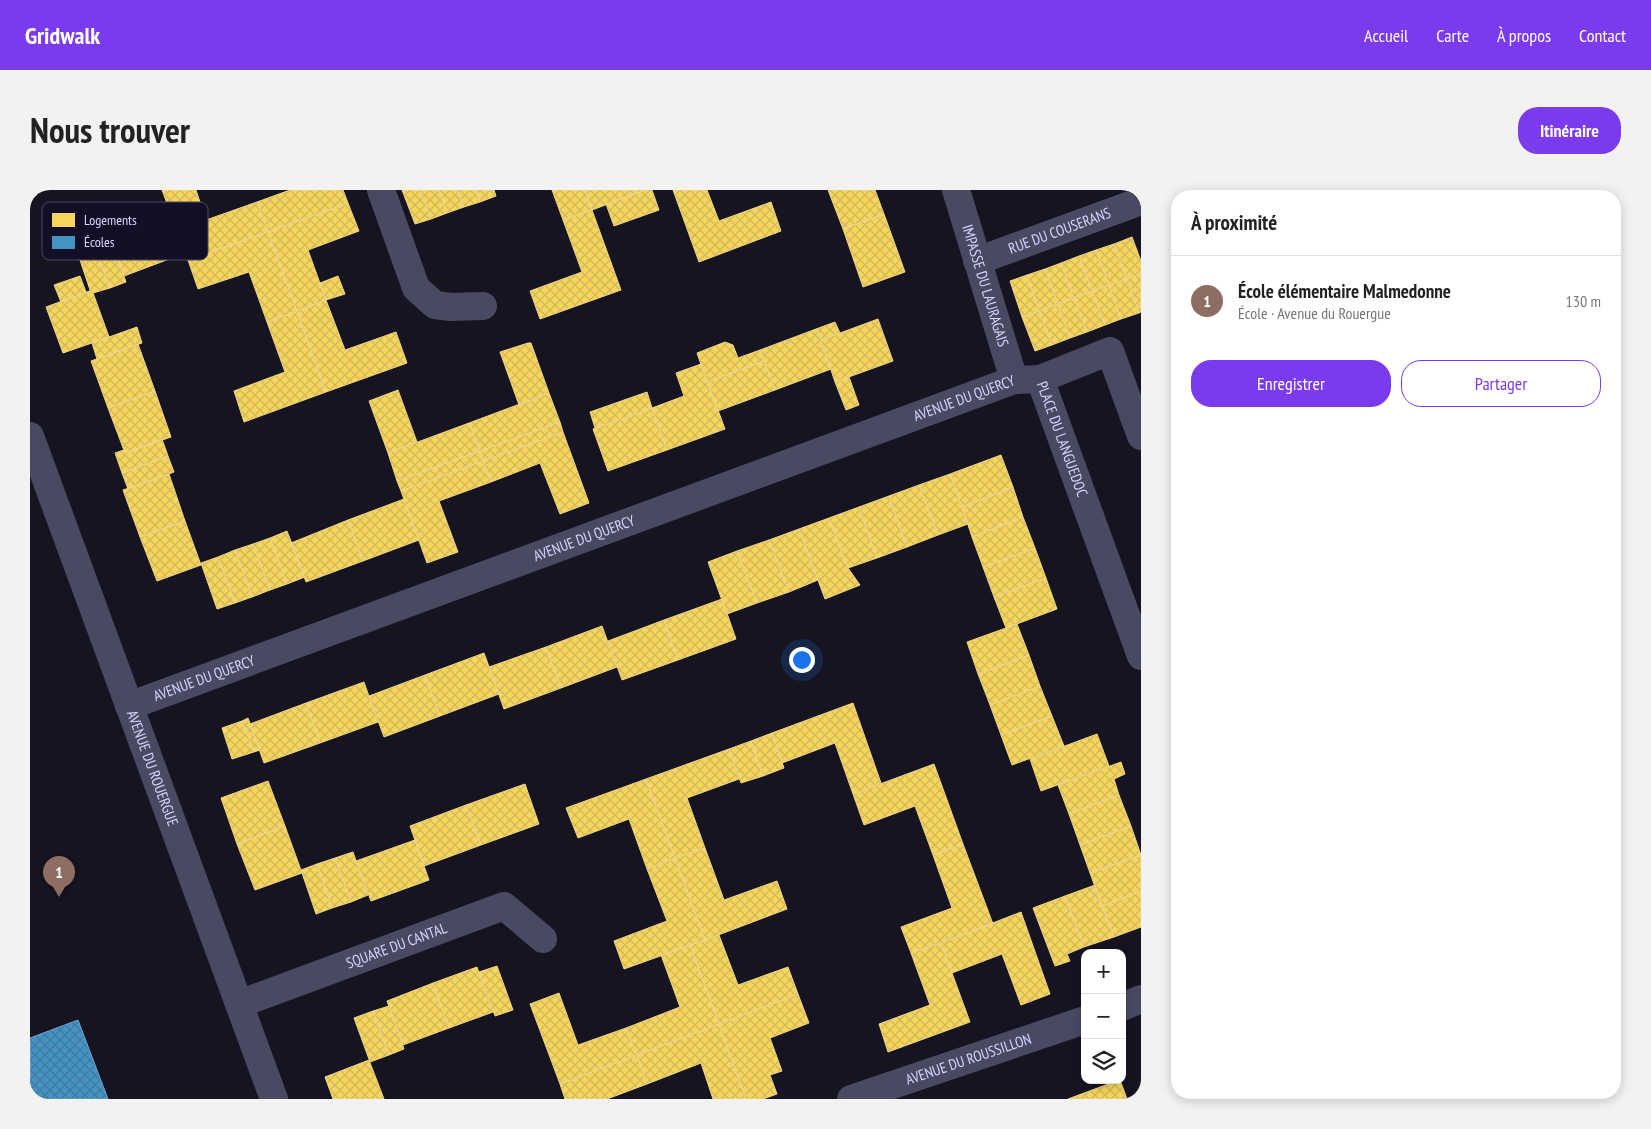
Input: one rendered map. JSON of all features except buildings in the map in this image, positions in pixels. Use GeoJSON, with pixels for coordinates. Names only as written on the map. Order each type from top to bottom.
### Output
{"type":"FeatureCollection","features":[{"type":"Feature","properties":{"kind":"street"},"geometry":{"type":"LineString","coordinates":[[381,190],[416,288],[435,305],[451,307],[483,306]]}},
{"type":"Feature","properties":{"kind":"street","name":"IMPASSE DU LAURAGAIS"},"geometry":{"type":"LineString","coordinates":[[956,190],[977,261],[1027,380]]}},
{"type":"Feature","properties":{"kind":"street","name":"RUE DU COUSERANS"},"geometry":{"type":"LineString","coordinates":[[977,261],[1141,201]]}},
{"type":"Feature","properties":{"kind":"street","name":"PLACE DU LANGUEDOC"},"geometry":{"type":"LineString","coordinates":[[1141,436],[1110,351],[1027,380],[1141,656]]}},
{"type":"Feature","properties":{"kind":"street","name":"AVENUE DU QUERCY"},"geometry":{"type":"LineString","coordinates":[[129,706],[1027,380]]}},
{"type":"Feature","properties":{"kind":"street","name":"AVENUE DU ROUERGUE"},"geometry":{"type":"LineString","coordinates":[[30,436],[274,1099]]}},
{"type":"Feature","properties":{"kind":"street","name":"SQUARE DU CANTAL"},"geometry":{"type":"LineString","coordinates":[[238,1004],[504,906],[543,939]]}},
{"type":"Feature","properties":{"kind":"street"},"geometry":{"type":"LineString","coordinates":[[1126,1005],[1141,999]]}},
{"type":"Feature","properties":{"kind":"street","name":"AVENUE DU ROUSSILLON"},"geometry":{"type":"LineString","coordinates":[[863,1097],[1081,1021]]}},
{"type":"Feature","properties":{"kind":"place","name":"École élémentaire Malmedonne"},"geometry":{"type":"Point","coordinates":[59,897]}}]}
